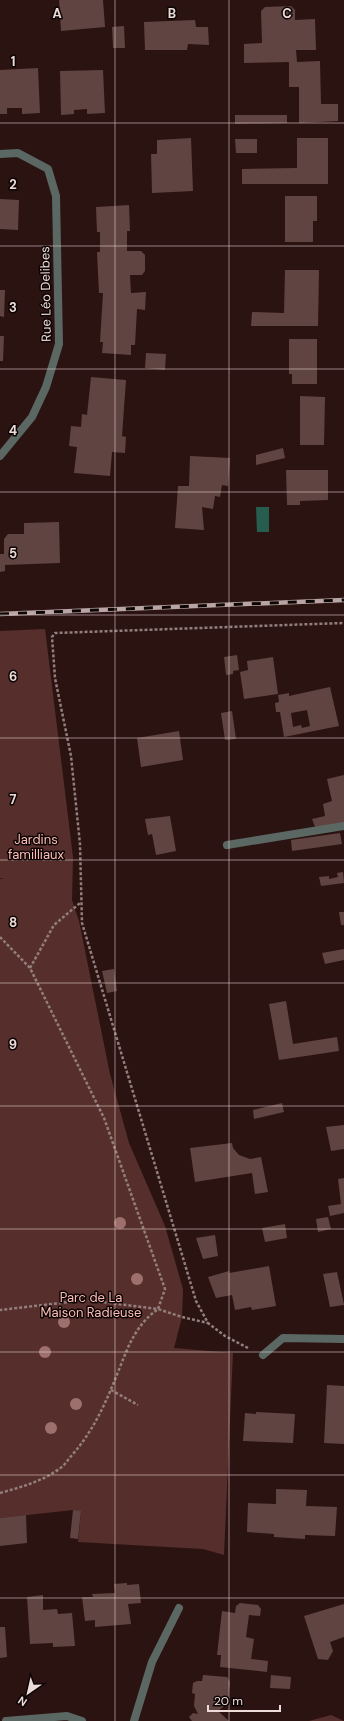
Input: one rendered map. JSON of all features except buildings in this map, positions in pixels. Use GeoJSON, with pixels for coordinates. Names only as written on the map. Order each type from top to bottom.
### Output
{"type":"FeatureCollection","features":[{"type":"Feature","properties":{"kind":"street","name":"Rue Léo Delibes"},"geometry":{"type":"LineString","coordinates":[[0,154],[18,153],[48,170],[56,196],[59,344],[46,387],[32,417],[0,456]]}},
{"type":"Feature","properties":{"kind":"street"},"geometry":{"type":"LineString","coordinates":[[227,845],[344,826]]}},
{"type":"Feature","properties":{"kind":"street"},"geometry":{"type":"LineString","coordinates":[[263,1355],[283,1338],[344,1339]]}},
{"type":"Feature","properties":{"kind":"street"},"geometry":{"type":"LineString","coordinates":[[134,1721],[152,1662],[179,1608]]}},
{"type":"Feature","properties":{"kind":"street"},"geometry":{"type":"LineString","coordinates":[[6,1721],[67,1716],[82,1721]]}},
{"type":"Feature","properties":{"kind":"path"},"geometry":{"type":"LineString","coordinates":[[208,1323],[194,1294],[82,923],[80,844],[71,756],[55,678],[52,637],[55,633],[344,623]]}},
{"type":"Feature","properties":{"kind":"path"},"geometry":{"type":"LineString","coordinates":[[30,968],[54,925],[81,902]]}},
{"type":"Feature","properties":{"kind":"path"},"geometry":{"type":"LineString","coordinates":[[0,937],[30,968],[104,1118],[166,1289],[158,1309],[147,1317],[138,1328],[102,1412],[90,1431],[61,1468],[37,1482],[0,1493]]}},
{"type":"Feature","properties":{"kind":"path"},"geometry":{"type":"LineString","coordinates":[[0,1310],[86,1300],[158,1309],[182,1317],[208,1323],[225,1336],[263,1355]]}},
{"type":"Feature","properties":{"kind":"path"},"geometry":{"type":"LineString","coordinates":[[111,1390],[138,1405]]}},
{"type":"Feature","properties":{"kind":"green space","name":"Parc de La Maison Radieuse"},"geometry":{"type":"Polygon","coordinates":[[[45,629],[73,857],[72,900],[79,921],[110,1074],[129,1143],[165,1226],[183,1289],[182,1317],[174,1348],[233,1353],[224,1555],[203,1549],[78,1542],[81,1512],[73,1510],[0,1518],[0,879],[5,879],[0,878],[0,631],[45,629]]]}},
{"type":"Feature","properties":{"kind":"green space"},"geometry":{"type":"Polygon","coordinates":[[[331,1715],[344,1721],[309,1721],[331,1715]]]}},
{"type":"Feature","properties":{"kind":"water"},"geometry":{"type":"Polygon","coordinates":[[[256,507],[269,507],[269,532],[257,532],[256,507]]]}},
{"type":"Feature","properties":{"kind":"railway"},"geometry":{"type":"LineString","coordinates":[[0,614],[344,600]]}},
{"type":"Feature","properties":{"kind":"park label","name":"Jardins familliaux"},"geometry":{"type":"Point","coordinates":[36,846]}}]}
